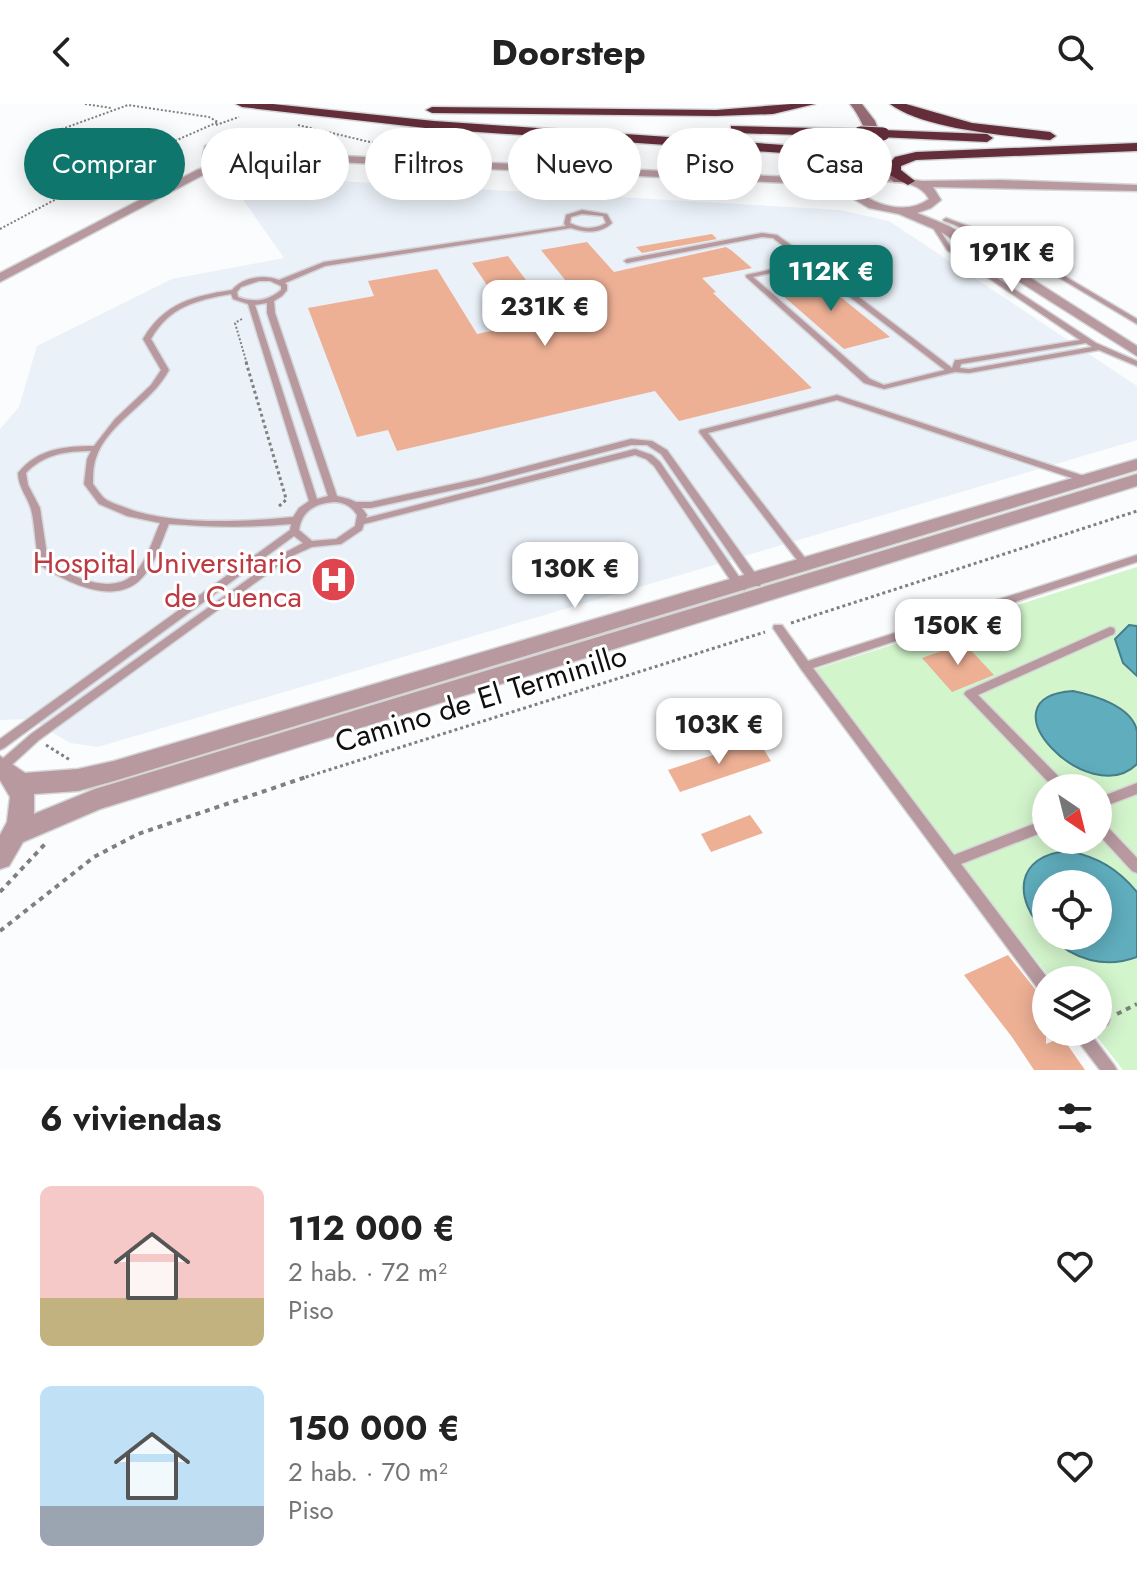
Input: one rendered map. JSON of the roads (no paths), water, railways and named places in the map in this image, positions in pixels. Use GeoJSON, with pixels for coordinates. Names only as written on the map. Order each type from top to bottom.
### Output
{"type":"FeatureCollection","features":[{"type":"Feature","properties":{"kind":"highway"},"geometry":{"type":"LineString","coordinates":[[250,104],[443,119],[659,126]]}},
{"type":"Feature","properties":{"kind":"highway"},"geometry":{"type":"LineString","coordinates":[[275,104],[362,109],[716,113],[773,111],[809,104]]}},
{"type":"Feature","properties":{"kind":"highway"},"geometry":{"type":"LineString","coordinates":[[896,104],[959,123],[1011,133],[1137,144]]}},
{"type":"Feature","properties":{"kind":"highway"},"geometry":{"type":"LineString","coordinates":[[243,110],[778,149]]}},
{"type":"Feature","properties":{"kind":"highway"},"geometry":{"type":"LineString","coordinates":[[762,129],[1137,144]]}},
{"type":"Feature","properties":{"kind":"highway"},"geometry":{"type":"LineString","coordinates":[[909,181],[895,172],[894,165],[916,156],[1137,144]]}},
{"type":"Feature","properties":{"kind":"street"},"geometry":{"type":"LineString","coordinates":[[862,107],[866,128]]}},
{"type":"Feature","properties":{"kind":"street"},"geometry":{"type":"LineString","coordinates":[[349,156],[778,175]]}},
{"type":"Feature","properties":{"kind":"street"},"geometry":{"type":"LineString","coordinates":[[349,160],[778,179]]}},
{"type":"Feature","properties":{"kind":"street"},"geometry":{"type":"LineString","coordinates":[[0,269],[193,170],[201,163]]}},
{"type":"Feature","properties":{"kind":"street"},"geometry":{"type":"LineString","coordinates":[[0,278],[201,172]]}},
{"type":"Feature","properties":{"kind":"street"},"geometry":{"type":"LineString","coordinates":[[892,179],[1137,191]]}},
{"type":"Feature","properties":{"kind":"street"},"geometry":{"type":"LineString","coordinates":[[909,181],[933,200],[946,220],[1137,340]]}},
{"type":"Feature","properties":{"kind":"street"},"geometry":{"type":"LineString","coordinates":[[899,210],[994,188],[1137,191]]}},
{"type":"Feature","properties":{"kind":"street"},"geometry":{"type":"LineString","coordinates":[[865,200],[875,206],[931,221],[1137,352]]}},
{"type":"Feature","properties":{"kind":"street"},"geometry":{"type":"LineString","coordinates":[[19,784],[78,780],[105,773],[645,612],[748,585],[1137,464]]}},
{"type":"Feature","properties":{"kind":"street"},"geometry":{"type":"LineString","coordinates":[[15,834],[95,800],[1137,480]]}},
{"type":"Feature","properties":{"kind":"street"},"geometry":{"type":"LineString","coordinates":[[0,766],[19,784],[24,803],[15,834],[0,857]]}},
{"type":"Feature","properties":{"kind":"lane"},"geometry":{"type":"LineString","coordinates":[[310,544],[294,525],[146,519],[116,509],[93,494],[87,485],[86,473],[98,449],[125,413],[161,380],[164,364],[149,347],[147,339],[155,324],[164,314],[191,301],[234,292],[251,281],[264,279],[281,282],[324,264],[570,227],[593,230],[604,228],[609,220],[600,213],[582,212],[566,219],[570,227]]}},
{"type":"Feature","properties":{"kind":"lane"},"geometry":{"type":"LineString","coordinates":[[946,220],[998,239],[1137,322]]}},
{"type":"Feature","properties":{"kind":"lane"},"geometry":{"type":"LineString","coordinates":[[931,221],[949,249],[1087,341],[1137,364]]}},
{"type":"Feature","properties":{"kind":"lane"},"geometry":{"type":"LineString","coordinates":[[627,261],[762,235],[782,239],[954,370]]}},
{"type":"Feature","properties":{"kind":"lane"},"geometry":{"type":"LineString","coordinates":[[811,262],[748,276],[867,381],[884,387],[954,370],[969,371],[1099,348]]}},
{"type":"Feature","properties":{"kind":"lane"},"geometry":{"type":"LineString","coordinates":[[234,292],[235,298],[251,303],[270,300],[283,293],[285,287],[281,282]]}},
{"type":"Feature","properties":{"kind":"lane"},"geometry":{"type":"LineString","coordinates":[[270,300],[271,313],[333,499]]}},
{"type":"Feature","properties":{"kind":"lane"},"geometry":{"type":"LineString","coordinates":[[251,303],[314,503]]}},
{"type":"Feature","properties":{"kind":"lane"},"geometry":{"type":"LineString","coordinates":[[954,370],[958,362],[1087,341]]}},
{"type":"Feature","properties":{"kind":"lane"},"geometry":{"type":"LineString","coordinates":[[807,567],[703,432],[837,397],[1087,480]]}},
{"type":"Feature","properties":{"kind":"lane"},"geometry":{"type":"LineString","coordinates":[[0,745],[294,525],[299,513],[314,503],[333,499],[371,505],[481,481],[631,442],[649,443],[664,452],[748,585]]}},
{"type":"Feature","properties":{"kind":"lane"},"geometry":{"type":"LineString","coordinates":[[98,449],[50,453],[34,460],[22,473],[25,492],[33,501],[38,519],[36,528],[44,564],[62,576],[84,583],[107,587],[124,584],[137,577],[166,521]]}},
{"type":"Feature","properties":{"kind":"lane"},"geometry":{"type":"LineString","coordinates":[[0,766],[35,737],[289,554],[310,544],[338,542],[354,533],[362,522],[635,452],[657,464],[748,585]]}},
{"type":"Feature","properties":{"kind":"lane"},"geometry":{"type":"LineString","coordinates":[[356,505],[362,522]]}},
{"type":"Feature","properties":{"kind":"lane"},"geometry":{"type":"LineString","coordinates":[[805,666],[1137,558]]}},
{"type":"Feature","properties":{"kind":"lane"},"geometry":{"type":"LineString","coordinates":[[778,628],[1032,969]]}},
{"type":"Feature","properties":{"kind":"lane"},"geometry":{"type":"LineString","coordinates":[[1048,774],[970,694],[1110,631]]}},
{"type":"Feature","properties":{"kind":"lane"},"geometry":{"type":"LineString","coordinates":[[1112,798],[1137,788]]}},
{"type":"Feature","properties":{"kind":"lane"},"geometry":{"type":"LineString","coordinates":[[951,862],[1032,830]]}},
{"type":"Feature","properties":{"kind":"lane"},"geometry":{"type":"LineString","coordinates":[[1112,840],[1137,867]]}},
{"type":"Feature","properties":{"kind":"lane"},"geometry":{"type":"LineString","coordinates":[[1091,1046],[1109,1070]]}},
{"type":"Feature","properties":{"kind":"water"},"geometry":{"type":"Polygon","coordinates":[[[1129,625],[1137,626],[1137,676],[1123,663],[1115,639],[1129,625]]]}},
{"type":"Feature","properties":{"kind":"water"},"geometry":{"type":"Polygon","coordinates":[[[1073,691],[1120,708],[1134,722],[1137,731],[1137,764],[1117,775],[1093,774],[1071,764],[1051,748],[1039,729],[1036,712],[1047,698],[1073,691]]]}},
{"type":"Feature","properties":{"kind":"water"},"geometry":{"type":"Polygon","coordinates":[[[1050,854],[1078,854],[1107,865],[1122,877],[1137,892],[1137,957],[1102,962],[1068,950],[1112,950],[1112,870],[1032,870],[1032,914],[1024,893],[1024,881],[1037,861],[1050,854]]]}},
{"type":"Feature","properties":{"kind":"place","name":"Hospital Universitario de Cuenca"},"geometry":{"type":"Point","coordinates":[333,580]}}]}
